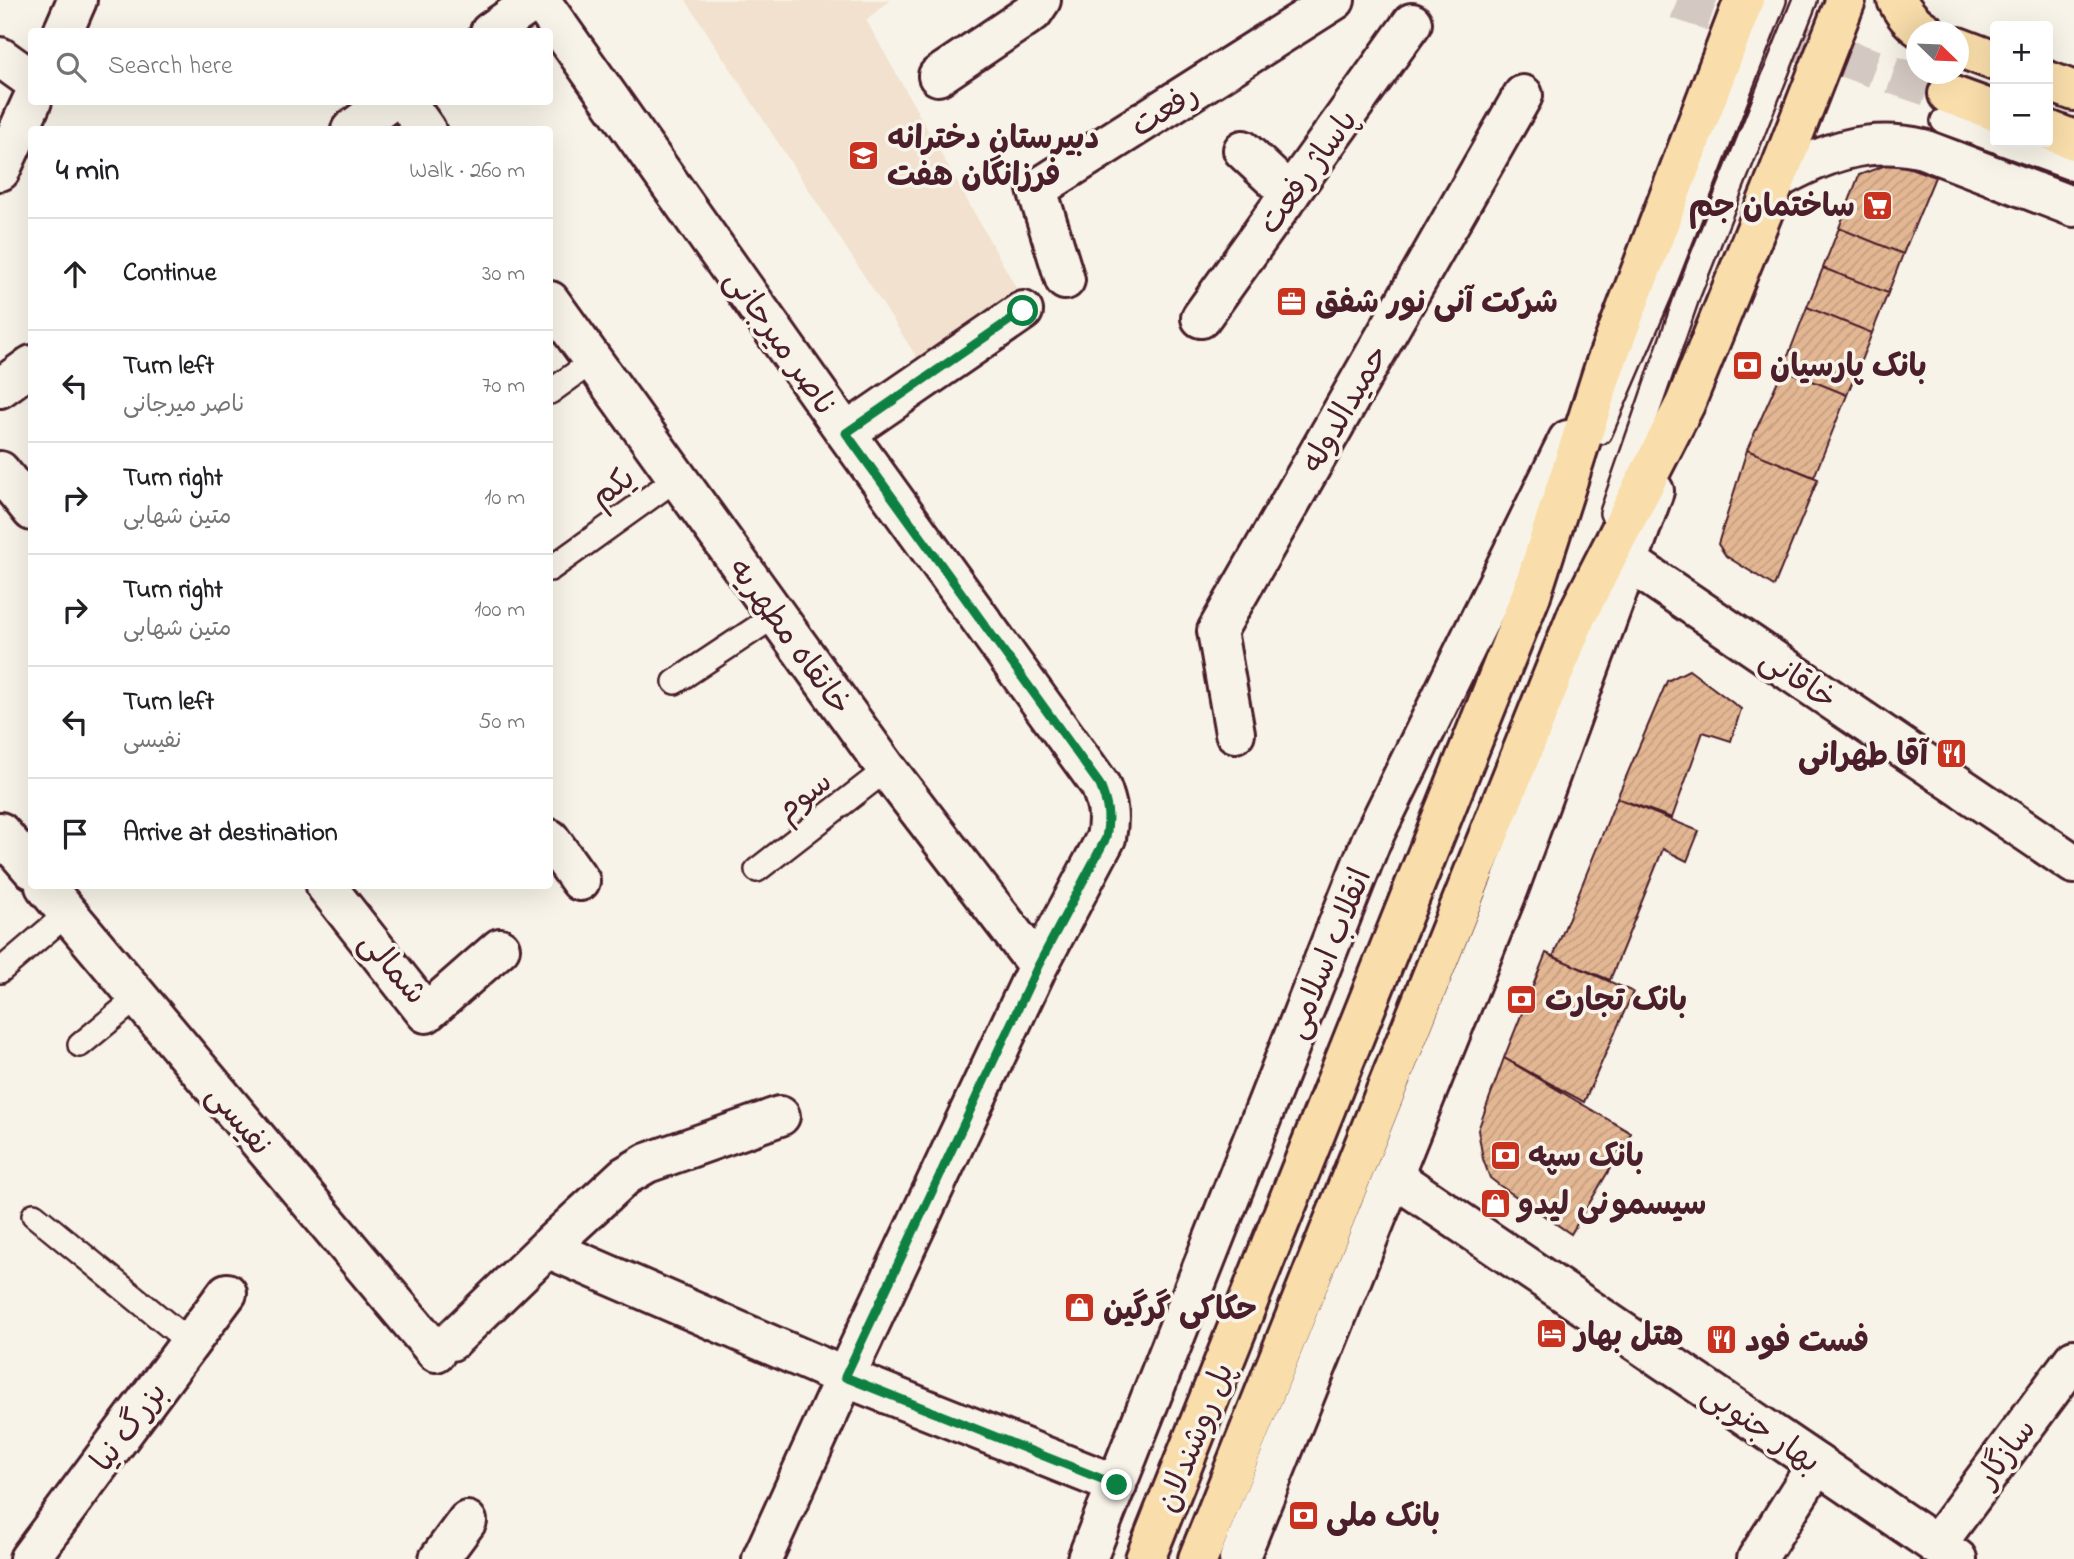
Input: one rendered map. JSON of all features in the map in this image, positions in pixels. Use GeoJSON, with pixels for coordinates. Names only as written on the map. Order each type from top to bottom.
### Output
{"type":"FeatureCollection","features":[{"type":"Feature","properties":{"kind":"main road","name":"انقلاب اسلامی"},"geometry":{"type":"LineString","coordinates":[[1336,1080],[1531,595],[1605,365],[1744,0]]}},
{"type":"Feature","properties":{"kind":"main road"},"geometry":{"type":"LineString","coordinates":[[1577,615],[1685,404],[1846,0]]}},
{"type":"Feature","properties":{"kind":"main road"},"geometry":{"type":"LineString","coordinates":[[1897,0],[1911,21]]}},
{"type":"Feature","properties":{"kind":"main road"},"geometry":{"type":"LineString","coordinates":[[1969,51],[1990,59]]}},
{"type":"Feature","properties":{"kind":"main road"},"geometry":{"type":"LineString","coordinates":[[2053,83],[2074,91]]}},
{"type":"Feature","properties":{"kind":"main road"},"geometry":{"type":"LineString","coordinates":[[1946,108],[1990,111]]}},
{"type":"Feature","properties":{"kind":"main road"},"geometry":{"type":"LineString","coordinates":[[2053,132],[2074,140]]}},
{"type":"Feature","properties":{"kind":"main road","name":"پل روشندلان"},"geometry":{"type":"LineString","coordinates":[[1198,1559],[1577,615]]}},
{"type":"Feature","properties":{"kind":"main road","name":"پل روشندلان"},"geometry":{"type":"LineString","coordinates":[[1145,1559],[1336,1080]]}},
{"type":"Feature","properties":{"kind":"street"},"geometry":{"type":"LineString","coordinates":[[65,28],[77,0]]}},
{"type":"Feature","properties":{"kind":"street"},"geometry":{"type":"LineString","coordinates":[[496,28],[538,0]]}},
{"type":"Feature","properties":{"kind":"street","name":"ناصر میرجانی"},"geometry":{"type":"LineString","coordinates":[[538,0],[1100,785],[1110,819],[1106,838],[1038,966],[762,1559]]}},
{"type":"Feature","properties":{"kind":"street"},"geometry":{"type":"LineString","coordinates":[[938,76],[1033,12],[1041,0]]}},
{"type":"Feature","properties":{"kind":"street","name":"رفعت"},"geometry":{"type":"LineString","coordinates":[[1065,279],[1037,189],[1335,0]]}},
{"type":"Feature","properties":{"kind":"street","name":"پاساژ رفعت"},"geometry":{"type":"LineString","coordinates":[[1201,318],[1412,23]]}},
{"type":"Feature","properties":{"kind":"street"},"geometry":{"type":"LineString","coordinates":[[0,57],[28,77]]}},
{"type":"Feature","properties":{"kind":"street","name":"حمیدالدوله"},"geometry":{"type":"LineString","coordinates":[[1235,733],[1217,631],[1523,95]]}},
{"type":"Feature","properties":{"kind":"street"},"geometry":{"type":"LineString","coordinates":[[0,171],[30,105]]}},
{"type":"Feature","properties":{"kind":"street"},"geometry":{"type":"LineString","coordinates":[[356,126],[384,105]]}},
{"type":"Feature","properties":{"kind":"street"},"geometry":{"type":"LineString","coordinates":[[408,105],[423,126]]}},
{"type":"Feature","properties":{"kind":"street"},"geometry":{"type":"LineString","coordinates":[[1776,180],[1826,154],[1882,144],[1907,145],[2074,207]]}},
{"type":"Feature","properties":{"kind":"street"},"geometry":{"type":"LineString","coordinates":[[1243,150],[1290,194]]}},
{"type":"Feature","properties":{"kind":"street","name":"خانقاه مطهریه"},"geometry":{"type":"LineString","coordinates":[[553,305],[887,769],[1038,966]]}},
{"type":"Feature","properties":{"kind":"street"},"geometry":{"type":"LineString","coordinates":[[846,433],[1023,311]]}},
{"type":"Feature","properties":{"kind":"street","name":"انقلاب اسلامی"},"geometry":{"type":"LineString","coordinates":[[1087,1559],[1371,841],[1605,365]]}},
{"type":"Feature","properties":{"kind":"street"},"geometry":{"type":"LineString","coordinates":[[0,388],[28,368]]}},
{"type":"Feature","properties":{"kind":"street"},"geometry":{"type":"LineString","coordinates":[[1239,1559],[1509,888],[1685,404]]}},
{"type":"Feature","properties":{"kind":"street"},"geometry":{"type":"LineString","coordinates":[[0,471],[28,506]]}},
{"type":"Feature","properties":{"kind":"street","name":"خاقانی"},"geometry":{"type":"LineString","coordinates":[[1629,562],[2074,864]]}},
{"type":"Feature","properties":{"kind":"street"},"geometry":{"type":"LineString","coordinates":[[0,832],[28,864]]}},
{"type":"Feature","properties":{"kind":"street"},"geometry":{"type":"LineString","coordinates":[[553,843],[580,881]]}},
{"type":"Feature","properties":{"kind":"street","name":"شمالی"},"geometry":{"type":"LineString","coordinates":[[328,889],[426,1013],[500,948]]}},
{"type":"Feature","properties":{"kind":"street","name":"نفیسی"},"geometry":{"type":"LineString","coordinates":[[57,899],[138,997],[443,1346],[625,1176],[648,1163],[780,1116]]}},
{"type":"Feature","properties":{"kind":"street","name":"بهار جنوبی"},"geometry":{"type":"LineString","coordinates":[[1394,1177],[1946,1552]]}},
{"type":"Feature","properties":{"kind":"street"},"geometry":{"type":"LineString","coordinates":[[547,1248],[845,1377],[1117,1485]]}},
{"type":"Feature","properties":{"kind":"street","name":"بزرگ نیا"},"geometry":{"type":"LineString","coordinates":[[29,1559],[227,1293]]}},
{"type":"Feature","properties":{"kind":"street","name":"سازگار"},"geometry":{"type":"LineString","coordinates":[[1946,1552],[2074,1359]]}},
{"type":"Feature","properties":{"kind":"street"},"geometry":{"type":"LineString","coordinates":[[1757,1559],[1817,1464]]}},
{"type":"Feature","properties":{"kind":"street"},"geometry":{"type":"LineString","coordinates":[[439,1559],[467,1521]]}},
{"type":"Feature","properties":{"kind":"lane"},"geometry":{"type":"LineString","coordinates":[[1531,595],[1660,293],[1774,0]]}},
{"type":"Feature","properties":{"kind":"lane"},"geometry":{"type":"LineString","coordinates":[[1577,615],[1688,293],[1805,0]]}},
{"type":"Feature","properties":{"kind":"lane"},"geometry":{"type":"LineString","coordinates":[[1946,108],[1990,136]]}},
{"type":"Feature","properties":{"kind":"lane"},"geometry":{"type":"LineString","coordinates":[[2014,147],[2074,169]]}},
{"type":"Feature","properties":{"kind":"lane"},"geometry":{"type":"LineString","coordinates":[[553,390],[593,361]]}},
{"type":"Feature","properties":{"kind":"lane","name":"یکم"},"geometry":{"type":"LineString","coordinates":[[553,567],[677,478]]}},
{"type":"Feature","properties":{"kind":"lane"},"geometry":{"type":"LineString","coordinates":[[675,682],[776,615]]}},
{"type":"Feature","properties":{"kind":"lane","name":"سوم"},"geometry":{"type":"LineString","coordinates":[[757,870],[887,769]]}},
{"type":"Feature","properties":{"kind":"lane"},"geometry":{"type":"LineString","coordinates":[[0,971],[57,899]]}},
{"type":"Feature","properties":{"kind":"lane"},"geometry":{"type":"LineString","coordinates":[[80,1045],[138,997]]}},
{"type":"Feature","properties":{"kind":"lane"},"geometry":{"type":"LineString","coordinates":[[34,1215],[190,1342]]}},
{"type":"Feature","properties":{"kind":"shaded area","name":"دبیرستان دخترانه فرزانگان هفت"},"geometry":{"type":"Polygon","coordinates":[[[686,0],[890,0],[866,20],[1018,291],[918,359],[686,0]]]}},
{"type":"Feature","properties":{"kind":"building"},"geometry":{"type":"Polygon","coordinates":[[[1894,162],[1935,177],[1903,254],[1839,228],[1859,175],[1894,162]]]}},
{"type":"Feature","properties":{"kind":"building"},"geometry":{"type":"Polygon","coordinates":[[[1839,228],[1903,254],[1888,293],[1823,268],[1839,228]]]}},
{"type":"Feature","properties":{"kind":"building"},"geometry":{"type":"Polygon","coordinates":[[[1823,268],[1888,293],[1872,333],[1807,307],[1823,268]]]}},
{"type":"Feature","properties":{"kind":"building"},"geometry":{"type":"Polygon","coordinates":[[[1807,307],[1872,333],[1847,395],[1783,369],[1807,307]]]}},
{"type":"Feature","properties":{"kind":"building"},"geometry":{"type":"Polygon","coordinates":[[[1783,369],[1847,395],[1814,477],[1747,450],[1783,369]]]}},
{"type":"Feature","properties":{"kind":"building"},"geometry":{"type":"Polygon","coordinates":[[[1747,450],[1818,479],[1774,586],[1726,556],[1718,544],[1747,450]]]}},
{"type":"Feature","properties":{"kind":"building"},"geometry":{"type":"Polygon","coordinates":[[[1689,670],[1741,709],[1731,741],[1703,732],[1672,818],[1617,798],[1667,681],[1689,670]]]}},
{"type":"Feature","properties":{"kind":"building"},"geometry":{"type":"Polygon","coordinates":[[[1617,798],[1699,831],[1687,861],[1663,849],[1610,980],[1553,957],[1617,798]]]}},
{"type":"Feature","properties":{"kind":"building"},"geometry":{"type":"Polygon","coordinates":[[[1546,953],[1633,992],[1584,1102],[1504,1058],[1546,953]]]}},
{"type":"Feature","properties":{"kind":"building"},"geometry":{"type":"Polygon","coordinates":[[[1504,1058],[1631,1133],[1571,1234],[1490,1178],[1483,1159],[1478,1130],[1504,1058]]]}},
{"type":"Feature","properties":{"kind":"tunnel"},"geometry":{"type":"LineString","coordinates":[[1677,0],[1948,94]]}},
{"type":"Feature","properties":{"kind":"place","name":"دبیرستان دخترانه فرزانگان هفت"},"geometry":{"type":"Point","coordinates":[864,155]}},
{"type":"Feature","properties":{"kind":"place","name":"ساختمان جم"},"geometry":{"type":"Point","coordinates":[1878,205]}},
{"type":"Feature","properties":{"kind":"place","name":"شرکت آنی نور شفق"},"geometry":{"type":"Point","coordinates":[1292,301]}},
{"type":"Feature","properties":{"kind":"place","name":"بانک پارسیان"},"geometry":{"type":"Point","coordinates":[1747,365]}},
{"type":"Feature","properties":{"kind":"place","name":"آقا طهرانی"},"geometry":{"type":"Point","coordinates":[1951,754]}},
{"type":"Feature","properties":{"kind":"place","name":"بانک تجارت"},"geometry":{"type":"Point","coordinates":[1522,999]}},
{"type":"Feature","properties":{"kind":"place","name":"بانک سپه"},"geometry":{"type":"Point","coordinates":[1505,1155]}},
{"type":"Feature","properties":{"kind":"place","name":"سیسمونی لیدو"},"geometry":{"type":"Point","coordinates":[1495,1203]}},
{"type":"Feature","properties":{"kind":"place","name":"حکاکی گرگین"},"geometry":{"type":"Point","coordinates":[1080,1308]}},
{"type":"Feature","properties":{"kind":"place","name":"هتل بهار"},"geometry":{"type":"Point","coordinates":[1552,1334]}},
{"type":"Feature","properties":{"kind":"place","name":"فست فود"},"geometry":{"type":"Point","coordinates":[1722,1340]}},
{"type":"Feature","properties":{"kind":"place","name":"بانک ملی"},"geometry":{"type":"Point","coordinates":[1303,1515]}},
{"type":"Feature","properties":{"kind":"route"},"geometry":{"type":"LineString","coordinates":[[1023,311],[846,433],[1100,785],[1110,819],[1106,838],[1038,966],[845,1377],[1117,1485]]}}]}
